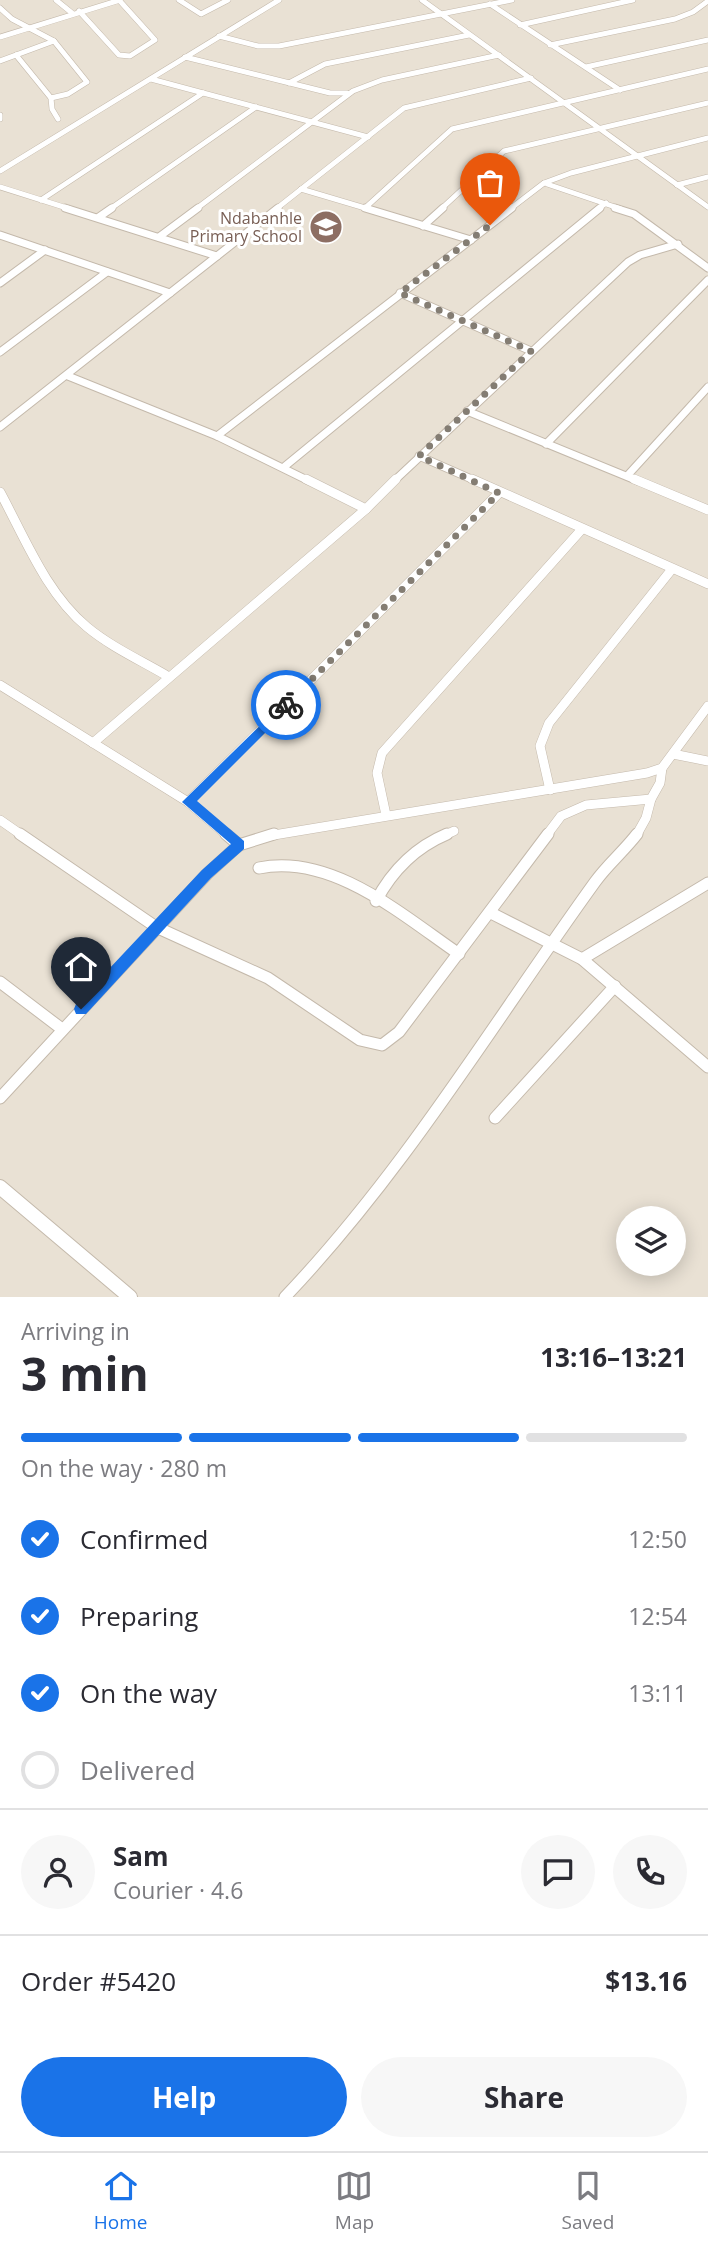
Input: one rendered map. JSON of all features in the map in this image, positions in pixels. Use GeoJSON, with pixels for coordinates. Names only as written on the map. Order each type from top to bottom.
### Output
{"type":"FeatureCollection","features":[{"type":"Feature","properties":{"kind":"street"},"geometry":{"type":"LineString","coordinates":[[57,0],[72,13]]}},
{"type":"Feature","properties":{"kind":"street"},"geometry":{"type":"LineString","coordinates":[[0,37],[72,13],[79,11],[119,0],[155,40],[130,56],[119,55],[79,11]]}},
{"type":"Feature","properties":{"kind":"street"},"geometry":{"type":"LineString","coordinates":[[179,0],[195,12],[203,14],[228,0]]}},
{"type":"Feature","properties":{"kind":"street"},"geometry":{"type":"LineString","coordinates":[[0,171],[279,0]]}},
{"type":"Feature","properties":{"kind":"street"},"geometry":{"type":"LineString","coordinates":[[422,0],[708,207]]}},
{"type":"Feature","properties":{"kind":"street"},"geometry":{"type":"LineString","coordinates":[[219,36],[258,46],[279,46],[512,0]]}},
{"type":"Feature","properties":{"kind":"street"},"geometry":{"type":"LineString","coordinates":[[520,25],[633,0]]}},
{"type":"Feature","properties":{"kind":"street"},"geometry":{"type":"LineString","coordinates":[[550,45],[675,19],[693,12],[708,1]]}},
{"type":"Feature","properties":{"kind":"street"},"geometry":{"type":"LineString","coordinates":[[490,4],[620,90]]}},
{"type":"Feature","properties":{"kind":"street"},"geometry":{"type":"LineString","coordinates":[[0,8],[12,19],[54,41],[87,82],[68,94],[51,98]]}},
{"type":"Feature","properties":{"kind":"street"},"geometry":{"type":"LineString","coordinates":[[289,83],[325,64],[469,34]]}},
{"type":"Feature","properties":{"kind":"street"},"geometry":{"type":"LineString","coordinates":[[586,67],[708,40]]}},
{"type":"Feature","properties":{"kind":"street"},"geometry":{"type":"LineString","coordinates":[[0,61],[54,41]]}},
{"type":"Feature","properties":{"kind":"street"},"geometry":{"type":"LineString","coordinates":[[16,55],[51,98],[52,109],[58,119]]}},
{"type":"Feature","properties":{"kind":"street"},"geometry":{"type":"LineString","coordinates":[[159,237],[349,93],[382,80],[499,55]]}},
{"type":"Feature","properties":{"kind":"street"},"geometry":{"type":"LineString","coordinates":[[186,57],[330,93],[349,93]]}},
{"type":"Feature","properties":{"kind":"street"},"geometry":{"type":"LineString","coordinates":[[365,208],[452,129],[708,69]]}},
{"type":"Feature","properties":{"kind":"street"},"geometry":{"type":"LineString","coordinates":[[0,427],[68,376],[404,108],[531,78]]}},
{"type":"Feature","properties":{"kind":"street"},"geometry":{"type":"LineString","coordinates":[[151,79],[368,137]]}},
{"type":"Feature","properties":{"kind":"street"},"geometry":{"type":"LineString","coordinates":[[41,200],[203,93]]}},
{"type":"Feature","properties":{"kind":"street"},"geometry":{"type":"LineString","coordinates":[[330,93],[340,100]]}},
{"type":"Feature","properties":{"kind":"street"},"geometry":{"type":"LineString","coordinates":[[423,226],[504,151],[708,103]]}},
{"type":"Feature","properties":{"kind":"street"},"geometry":{"type":"LineString","coordinates":[[99,217],[256,107]]}},
{"type":"Feature","properties":{"kind":"street"},"geometry":{"type":"LineString","coordinates":[[218,436],[544,183],[708,138]]}},
{"type":"Feature","properties":{"kind":"street"},"geometry":{"type":"LineString","coordinates":[[677,184],[708,177]]}},
{"type":"Feature","properties":{"kind":"street"},"geometry":{"type":"LineString","coordinates":[[544,183],[606,203],[646,220],[708,268]]}},
{"type":"Feature","properties":{"kind":"street"},"geometry":{"type":"LineString","coordinates":[[0,187],[217,256]]}},
{"type":"Feature","properties":{"kind":"street"},"geometry":{"type":"LineString","coordinates":[[301,189],[471,240]]}},
{"type":"Feature","properties":{"kind":"street"},"geometry":{"type":"LineString","coordinates":[[284,467],[606,203]]}},
{"type":"Feature","properties":{"kind":"street"},"geometry":{"type":"LineString","coordinates":[[0,235],[170,293]]}},
{"type":"Feature","properties":{"kind":"street"},"geometry":{"type":"LineString","coordinates":[[93,743],[366,509],[419,456],[633,258],[678,244]]}},
{"type":"Feature","properties":{"kind":"street"},"geometry":{"type":"LineString","coordinates":[[0,283],[45,250]]}},
{"type":"Feature","properties":{"kind":"street"},"geometry":{"type":"LineString","coordinates":[[0,352],[107,272]]}},
{"type":"Feature","properties":{"kind":"street"},"geometry":{"type":"LineString","coordinates":[[546,444],[708,280]]}},
{"type":"Feature","properties":{"kind":"street"},"geometry":{"type":"LineString","coordinates":[[400,293],[531,351]]}},
{"type":"Feature","properties":{"kind":"street"},"geometry":{"type":"LineString","coordinates":[[68,376],[218,436],[366,509]]}},
{"type":"Feature","properties":{"kind":"street"},"geometry":{"type":"LineString","coordinates":[[627,476],[708,387]]}},
{"type":"Feature","properties":{"kind":"street"},"geometry":{"type":"LineString","coordinates":[[467,411],[708,510]]}},
{"type":"Feature","properties":{"kind":"street"},"geometry":{"type":"LineString","coordinates":[[419,456],[708,584]]}},
{"type":"Feature","properties":{"kind":"street"},"geometry":{"type":"LineString","coordinates":[[0,492],[39,564],[71,611],[91,629],[170,677]]}},
{"type":"Feature","properties":{"kind":"street"},"geometry":{"type":"LineString","coordinates":[[188,802],[499,493]]}},
{"type":"Feature","properties":{"kind":"street"},"geometry":{"type":"LineString","coordinates":[[386,815],[377,773],[382,753],[582,529]]}},
{"type":"Feature","properties":{"kind":"street"},"geometry":{"type":"LineString","coordinates":[[550,790],[540,746],[549,723],[672,569]]}},
{"type":"Feature","properties":{"kind":"street"},"geometry":{"type":"LineString","coordinates":[[0,685],[188,802],[225,830],[239,845]]}},
{"type":"Feature","properties":{"kind":"street"},"geometry":{"type":"LineString","coordinates":[[285,1297],[320,1263],[404,1160],[533,971],[554,947],[567,922],[598,878],[638,833],[660,783],[662,768],[708,706]]}},
{"type":"Feature","properties":{"kind":"street"},"geometry":{"type":"LineString","coordinates":[[673,754],[708,761]]}},
{"type":"Feature","properties":{"kind":"street"},"geometry":{"type":"LineString","coordinates":[[0,1098],[156,927],[239,845],[279,832],[630,778],[662,768]]}},
{"type":"Feature","properties":{"kind":"street"},"geometry":{"type":"LineString","coordinates":[[0,820],[156,927],[268,978],[333,1023],[373,1045],[383,1045],[399,1032],[561,816],[586,805],[651,799]]}},
{"type":"Feature","properties":{"kind":"street"},"geometry":{"type":"LineString","coordinates":[[376,901],[382,886],[408,859],[438,836],[454,831]]}},
{"type":"Feature","properties":{"kind":"street"},"geometry":{"type":"LineString","coordinates":[[259,868],[291,864],[328,876],[376,901],[459,954]]}},
{"type":"Feature","properties":{"kind":"street"},"geometry":{"type":"LineString","coordinates":[[582,959],[708,883]]}},
{"type":"Feature","properties":{"kind":"street"},"geometry":{"type":"LineString","coordinates":[[491,912],[554,947],[582,959],[708,1067]]}},
{"type":"Feature","properties":{"kind":"street"},"geometry":{"type":"LineString","coordinates":[[0,982],[62,1029]]}},
{"type":"Feature","properties":{"kind":"street"},"geometry":{"type":"LineString","coordinates":[[495,1118],[615,986]]}},
{"type":"Feature","properties":{"kind":"street"},"geometry":{"type":"LineString","coordinates":[[0,1187],[130,1297]]}},
{"type":"Feature","properties":{"kind":"shaded area"},"geometry":{"type":"Polygon","coordinates":[[[0,0],[708,0],[708,1297],[0,1297],[0,0]]]}},
{"type":"Feature","properties":{"kind":"way so far"},"geometry":{"type":"LineString","coordinates":[[286,705],[499,493],[419,456],[531,351],[400,293],[490,225]]}},
{"type":"Feature","properties":{"kind":"place","name":"Ndabanhle Primary School"},"geometry":{"type":"Point","coordinates":[326,227]}},
{"type":"Feature","properties":{"kind":"route"},"geometry":{"type":"LineString","coordinates":[[81,1009],[207,874],[239,845],[225,830],[188,802],[286,705]]}}]}
